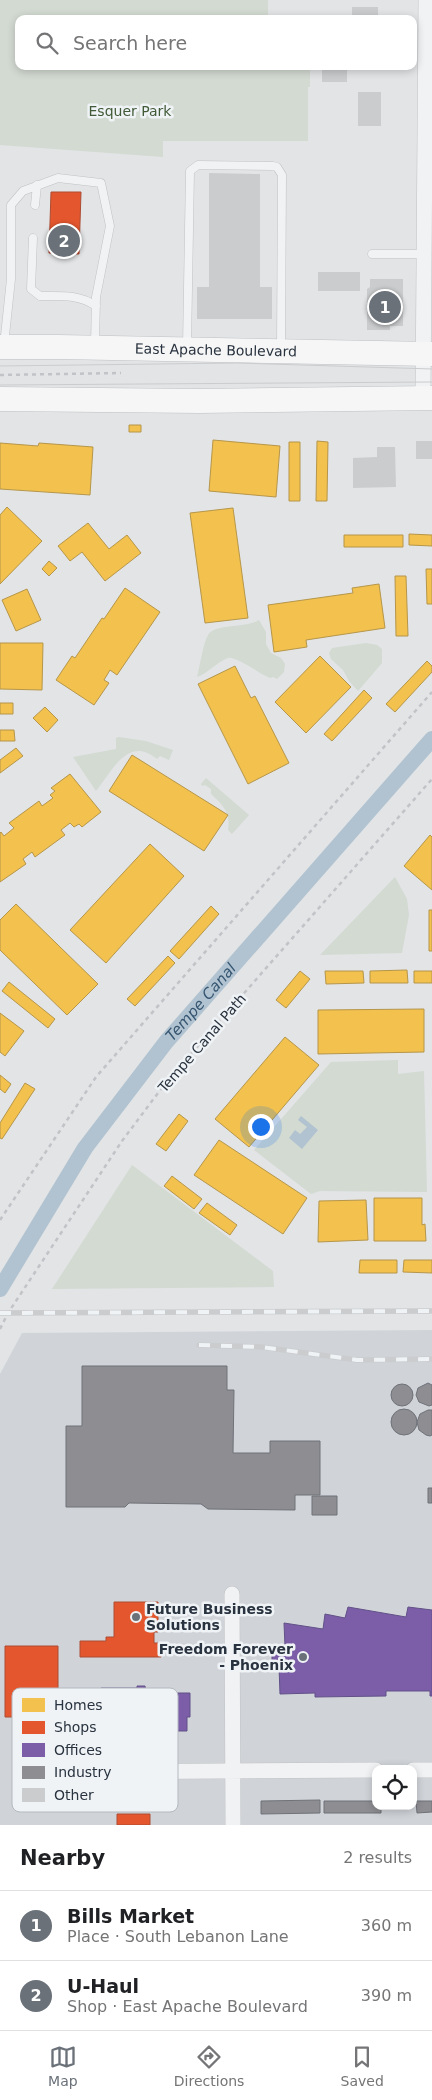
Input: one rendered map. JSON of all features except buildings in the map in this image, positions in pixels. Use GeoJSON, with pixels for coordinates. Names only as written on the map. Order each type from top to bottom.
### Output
{"type":"FeatureCollection","features":[{"type":"Feature","properties":{"kind":"main road","name":"East Apache Boulevard"},"geometry":{"type":"LineString","coordinates":[[2,347],[427,354]]}},
{"type":"Feature","properties":{"kind":"main road"},"geometry":{"type":"LineString","coordinates":[[0,399],[208,401],[428,398]]}},
{"type":"Feature","properties":{"kind":"street"},"geometry":{"type":"LineString","coordinates":[[426,0],[424,254],[428,398]]}},
{"type":"Feature","properties":{"kind":"street"},"geometry":{"type":"LineString","coordinates":[[232,1594],[233,1825]]}},
{"type":"Feature","properties":{"kind":"street"},"geometry":{"type":"LineString","coordinates":[[178,1772],[372,1770]]}},
{"type":"Feature","properties":{"kind":"street"},"geometry":{"type":"LineString","coordinates":[[417,1770],[432,1770]]}},
{"type":"Feature","properties":{"kind":"lane"},"geometry":{"type":"LineString","coordinates":[[187,350],[190,171],[198,165],[273,166],[282,175],[281,352]]}},
{"type":"Feature","properties":{"kind":"lane"},"geometry":{"type":"LineString","coordinates":[[2,347],[11,278],[12,205],[23,191],[58,178],[101,183],[110,226],[96,306],[94,348]]}},
{"type":"Feature","properties":{"kind":"lane"},"geometry":{"type":"LineString","coordinates":[[35,205],[37,186]]}},
{"type":"Feature","properties":{"kind":"lane"},"geometry":{"type":"LineString","coordinates":[[33,238],[31,289],[40,296],[71,296],[86,299],[96,306]]}},
{"type":"Feature","properties":{"kind":"lane"},"geometry":{"type":"LineString","coordinates":[[372,254],[424,254]]}},
{"type":"Feature","properties":{"kind":"path"},"geometry":{"type":"LineString","coordinates":[[0,375],[121,373]]}},
{"type":"Feature","properties":{"kind":"path"},"geometry":{"type":"LineString","coordinates":[[0,1220],[96,1077],[432,692]]}},
{"type":"Feature","properties":{"kind":"path","name":"Tempe Canal Path"},"geometry":{"type":"LineString","coordinates":[[0,1329],[8,1313],[95,1181],[167,1081],[432,779]]}},
{"type":"Feature","properties":{"kind":"shaded area"},"geometry":{"type":"Polygon","coordinates":[[[432,1330],[432,1825],[0,1825],[0,1374],[22,1333],[432,1330]]]}},
{"type":"Feature","properties":{"kind":"green space","name":"Esquer Park"},"geometry":{"type":"Polygon","coordinates":[[[0,0],[268,0],[268,15],[15,15],[15,70],[310,70],[310,87],[308,87],[308,141],[163,141],[163,157],[0,145],[0,0]]]}},
{"type":"Feature","properties":{"kind":"green space"},"geometry":{"type":"Polygon","coordinates":[[[259,620],[266,632],[266,644],[271,653],[281,658],[285,664],[284,672],[277,679],[270,678],[232,658],[220,662],[197,677],[205,644],[208,635],[212,631],[224,627],[253,623],[259,620]]]}},
{"type":"Feature","properties":{"kind":"green space"},"geometry":{"type":"Polygon","coordinates":[[[366,643],[377,645],[382,649],[382,663],[358,691],[349,681],[343,670],[331,659],[329,653],[332,648],[366,643]]]}},
{"type":"Feature","properties":{"kind":"green space"},"geometry":{"type":"Polygon","coordinates":[[[116,738],[146,741],[173,750],[169,760],[160,756],[157,759],[147,753],[138,751],[129,753],[115,765],[96,791],[73,757],[116,749],[116,738]]]}},
{"type":"Feature","properties":{"kind":"green space"},"geometry":{"type":"Polygon","coordinates":[[[206,778],[249,815],[232,834],[228,830],[229,824],[225,810],[211,794],[211,789],[201,784],[206,778]]]}},
{"type":"Feature","properties":{"kind":"green space"},"geometry":{"type":"Polygon","coordinates":[[[395,877],[407,899],[409,915],[402,953],[320,955],[395,877]]]}},
{"type":"Feature","properties":{"kind":"green space"},"geometry":{"type":"Polygon","coordinates":[[[398,1060],[398,1074],[424,1071],[427,1192],[320,1191],[311,1194],[254,1150],[331,1062],[398,1060]]]}},
{"type":"Feature","properties":{"kind":"green space"},"geometry":{"type":"Polygon","coordinates":[[[132,1165],[273,1271],[274,1287],[52,1289],[132,1165]]]}},
{"type":"Feature","properties":{"kind":"water"},"geometry":{"type":"Polygon","coordinates":[[[301,1116],[318,1130],[302,1149],[289,1138],[295,1130],[300,1134],[307,1127],[298,1120],[301,1116]]]}},
{"type":"Feature","properties":{"kind":"waterway","name":"Tempe Canal"},"geometry":{"type":"LineString","coordinates":[[0,1289],[85,1148],[166,1042],[432,739]]}},
{"type":"Feature","properties":{"kind":"tram line"},"geometry":{"type":"LineString","coordinates":[[0,366],[236,363],[432,369]]}},
{"type":"Feature","properties":{"kind":"tram line"},"geometry":{"type":"LineString","coordinates":[[0,385],[432,382]]}},
{"type":"Feature","properties":{"kind":"railway"},"geometry":{"type":"LineString","coordinates":[[0,1313],[432,1311]]}},
{"type":"Feature","properties":{"kind":"railway"},"geometry":{"type":"LineString","coordinates":[[199,1345],[262,1347],[357,1360],[432,1359]]}},
{"type":"Feature","properties":{"kind":"place","name":"U-Haul"},"geometry":{"type":"Point","coordinates":[64,241]}},
{"type":"Feature","properties":{"kind":"place","name":"Bills Market"},"geometry":{"type":"Point","coordinates":[385,307]}},
{"type":"Feature","properties":{"kind":"place","name":"Future Business Solutions"},"geometry":{"type":"Point","coordinates":[136,1617]}},
{"type":"Feature","properties":{"kind":"place","name":"Freedom Forever - Phoenix"},"geometry":{"type":"Point","coordinates":[303,1657]}}]}
